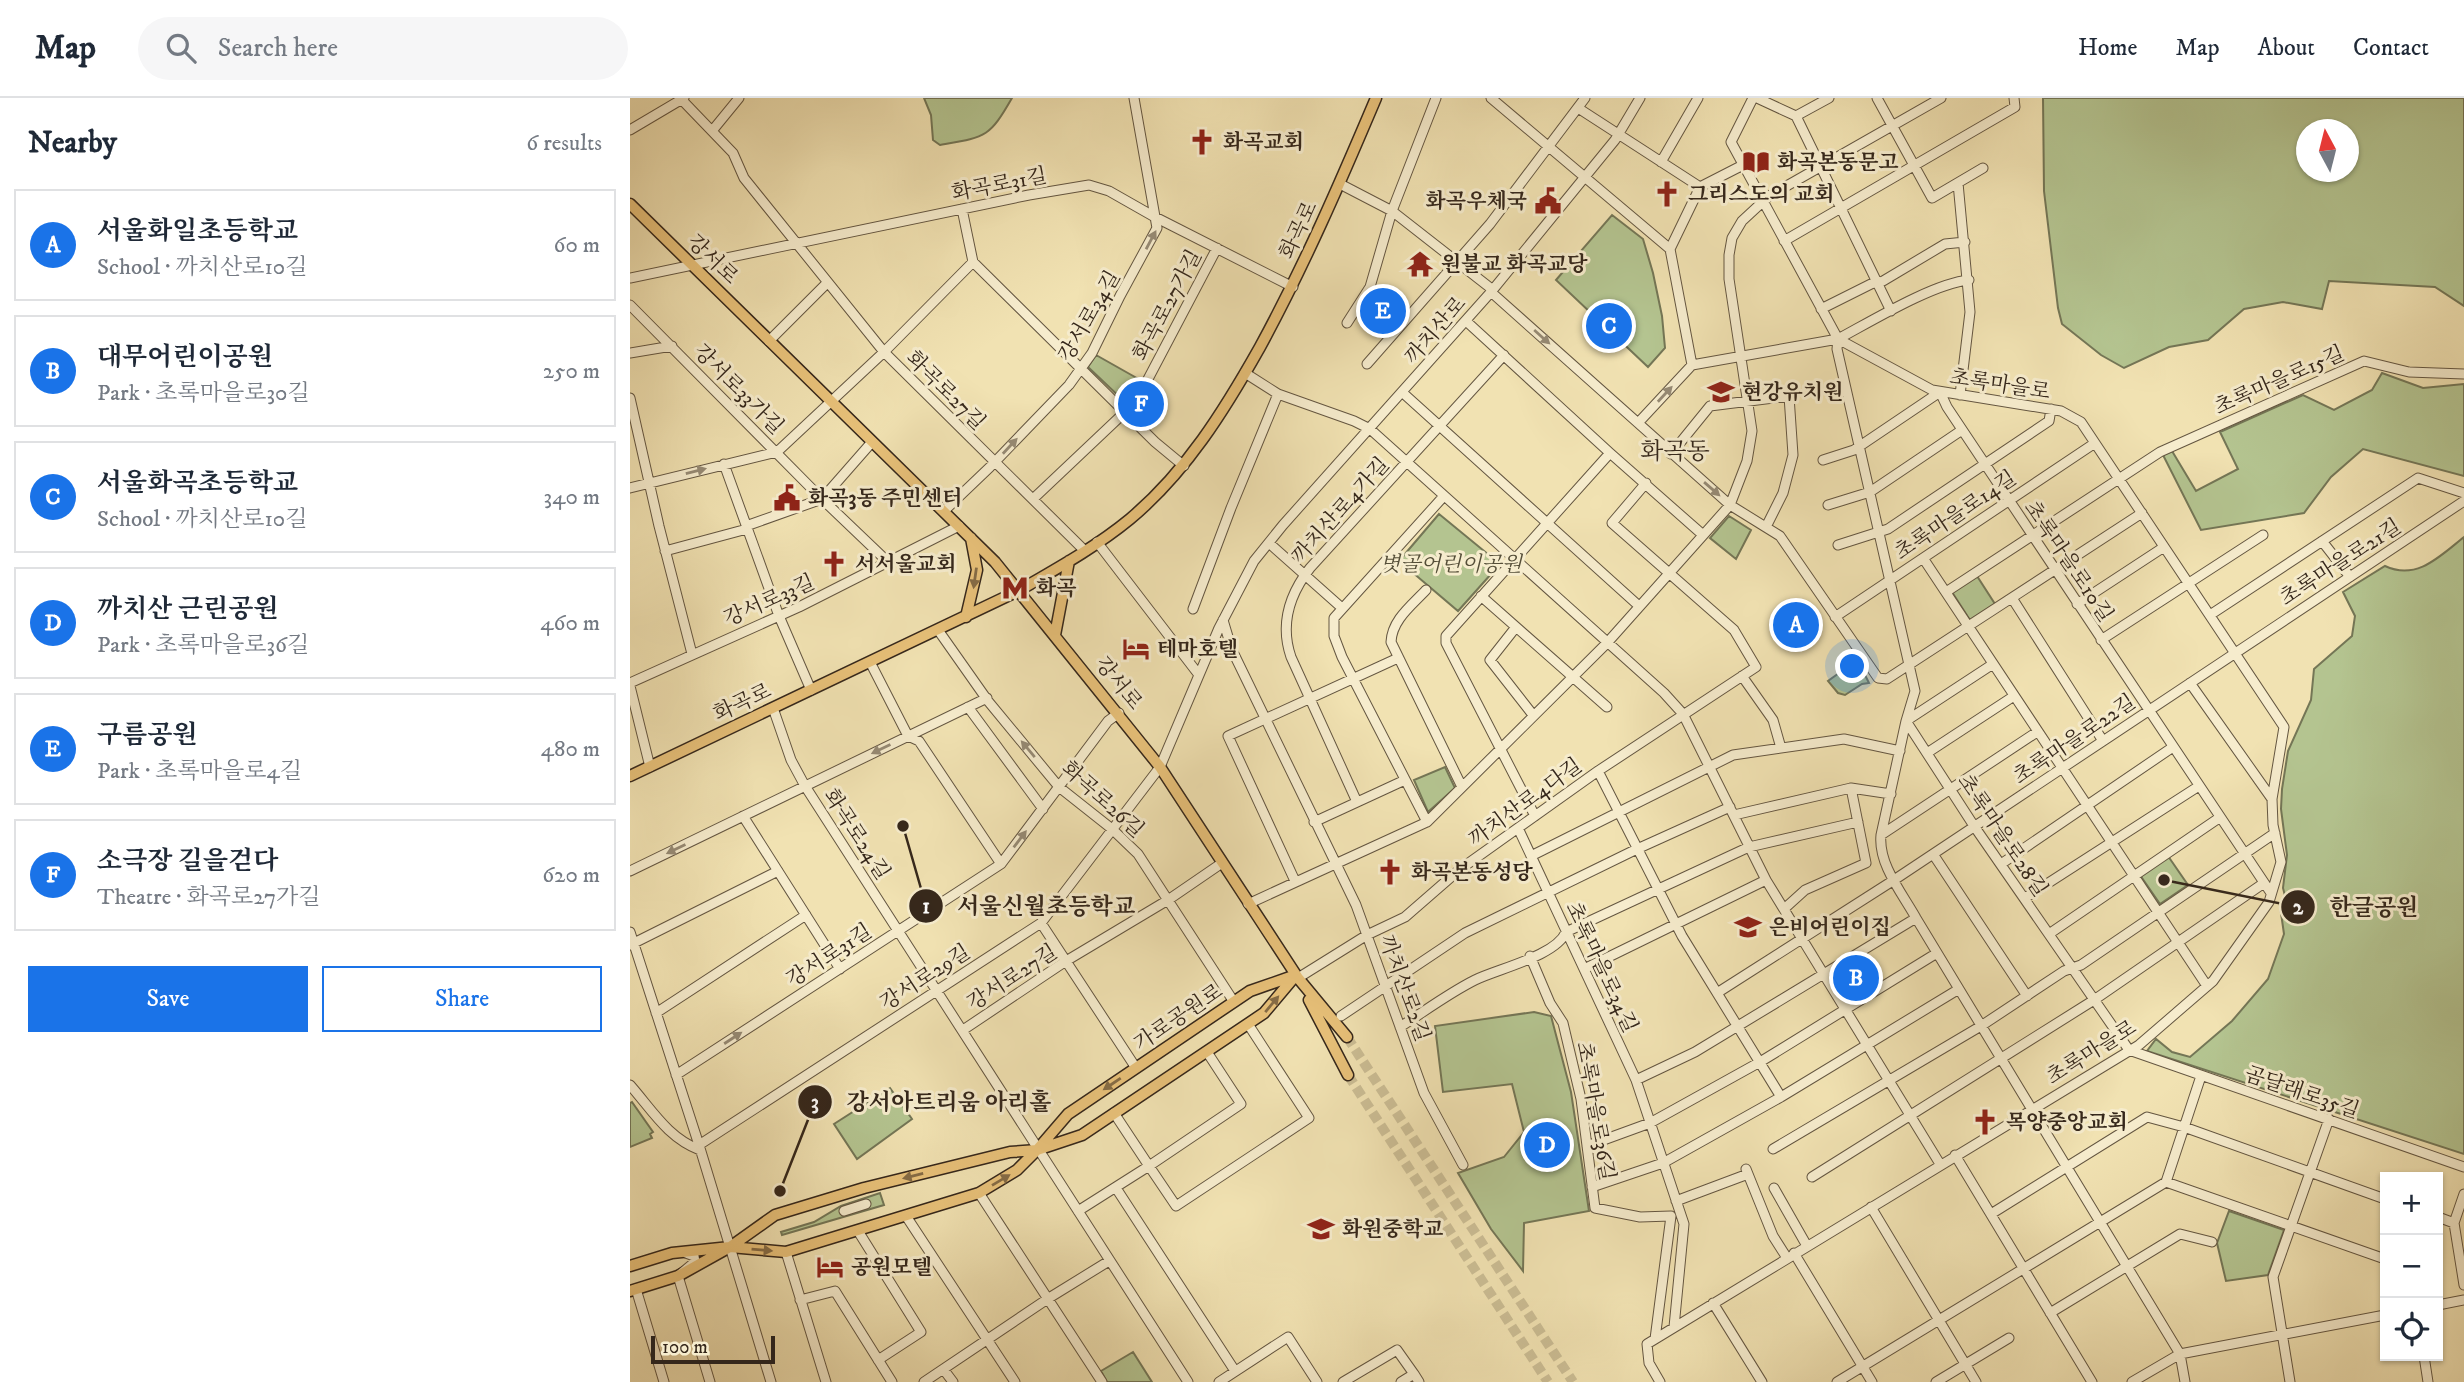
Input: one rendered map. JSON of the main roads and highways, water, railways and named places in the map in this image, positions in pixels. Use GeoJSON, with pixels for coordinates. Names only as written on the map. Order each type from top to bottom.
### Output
{"type":"FeatureCollection","features":[{"type":"Feature","properties":{"kind":"main road","name":"화곡로"},"geometry":{"type":"LineString","coordinates":[[630,776],[1018,591],[1069,561],[1129,519],[1184,466],[1223,411],[1293,287],[1376,98]]}},
{"type":"Feature","properties":{"kind":"main road","name":"강서로"},"geometry":{"type":"LineString","coordinates":[[630,204],[995,562],[1160,767],[1297,977],[1347,1037]]}},
{"type":"Feature","properties":{"kind":"main road"},"geometry":{"type":"LineString","coordinates":[[966,617],[977,570],[971,538]]}},
{"type":"Feature","properties":{"kind":"main road"},"geometry":{"type":"LineString","coordinates":[[1055,635],[1069,561]]}},
{"type":"Feature","properties":{"kind":"main road","name":"강서로"},"geometry":{"type":"LineString","coordinates":[[1297,977],[1348,1075]]}},
{"type":"Feature","properties":{"kind":"main road","name":"가로공원로"},"geometry":{"type":"LineString","coordinates":[[630,1266],[672,1253],[730,1247],[786,1252],[979,1193],[1017,1170],[1068,1114],[1250,991],[1297,977]]}},
{"type":"Feature","properties":{"kind":"main road","name":"가로공원로"},"geometry":{"type":"LineString","coordinates":[[633,1290],[678,1276],[730,1247],[775,1215],[878,1184],[1010,1152],[1037,1150],[1082,1135],[1264,1013],[1297,977]]}},
{"type":"Feature","properties":{"kind":"tunnel"},"geometry":{"type":"LineString","coordinates":[[1347,1037],[1573,1382]]}},
{"type":"Feature","properties":{"kind":"tunnel"},"geometry":{"type":"LineString","coordinates":[[1348,1075],[1548,1382]]}},
{"type":"Feature","properties":{"kind":"place","name":"화곡교회"},"geometry":{"type":"Point","coordinates":[1202,142]}},
{"type":"Feature","properties":{"kind":"place","name":"화곡본동문고"},"geometry":{"type":"Point","coordinates":[1756,162]}},
{"type":"Feature","properties":{"kind":"place","name":"그리스도의 교회"},"geometry":{"type":"Point","coordinates":[1667,194]}},
{"type":"Feature","properties":{"kind":"place","name":"화곡우체국"},"geometry":{"type":"Point","coordinates":[1548,201]}},
{"type":"Feature","properties":{"kind":"place","name":"원불교 화곡교당"},"geometry":{"type":"Point","coordinates":[1420,264]}},
{"type":"Feature","properties":{"kind":"place","name":"구름공원"},"geometry":{"type":"Point","coordinates":[1383,311]}},
{"type":"Feature","properties":{"kind":"place","name":"서울화곡초등학교"},"geometry":{"type":"Point","coordinates":[1609,326]}},
{"type":"Feature","properties":{"kind":"place","name":"현강유치원"},"geometry":{"type":"Point","coordinates":[1721,392]}},
{"type":"Feature","properties":{"kind":"place","name":"소극장 길을걷다"},"geometry":{"type":"Point","coordinates":[1141,404]}},
{"type":"Feature","properties":{"kind":"place","name":"화곡3동 주민센터"},"geometry":{"type":"Point","coordinates":[787,498]}},
{"type":"Feature","properties":{"kind":"place","name":"서서울교회"},"geometry":{"type":"Point","coordinates":[834,564]}},
{"type":"Feature","properties":{"kind":"place","name":"화곡"},"geometry":{"type":"Point","coordinates":[1015,588]}},
{"type":"Feature","properties":{"kind":"place","name":"서울화일초등학교"},"geometry":{"type":"Point","coordinates":[1796,625]}},
{"type":"Feature","properties":{"kind":"place","name":"테마호텔"},"geometry":{"type":"Point","coordinates":[1136,649]}},
{"type":"Feature","properties":{"kind":"place","name":"서울신월초등학교"},"geometry":{"type":"Point","coordinates":[903,826]}},
{"type":"Feature","properties":{"kind":"place","name":"화곡본동성당"},"geometry":{"type":"Point","coordinates":[1390,872]}},
{"type":"Feature","properties":{"kind":"place","name":"한글공원"},"geometry":{"type":"Point","coordinates":[2164,880]}},
{"type":"Feature","properties":{"kind":"place","name":"은비어린이집"},"geometry":{"type":"Point","coordinates":[1748,927]}},
{"type":"Feature","properties":{"kind":"place","name":"대무어린이공원"},"geometry":{"type":"Point","coordinates":[1856,978]}},
{"type":"Feature","properties":{"kind":"place","name":"목양중앙교회"},"geometry":{"type":"Point","coordinates":[1985,1122]}},
{"type":"Feature","properties":{"kind":"place","name":"까치산 근린공원"},"geometry":{"type":"Point","coordinates":[1547,1145]}},
{"type":"Feature","properties":{"kind":"place","name":"강서아트리움 아리홀"},"geometry":{"type":"Point","coordinates":[780,1191]}},
{"type":"Feature","properties":{"kind":"place","name":"화원중학교"},"geometry":{"type":"Point","coordinates":[1321,1229]}},
{"type":"Feature","properties":{"kind":"place","name":"공원모텔"},"geometry":{"type":"Point","coordinates":[830,1267]}},
{"type":"Feature","properties":{"kind":"district","name":"화곡동"},"geometry":{"type":"Point","coordinates":[1675,451]}},
{"type":"Feature","properties":{"kind":"park label","name":"볏골어린이공원"},"geometry":{"type":"Point","coordinates":[1451,564]}}]}
